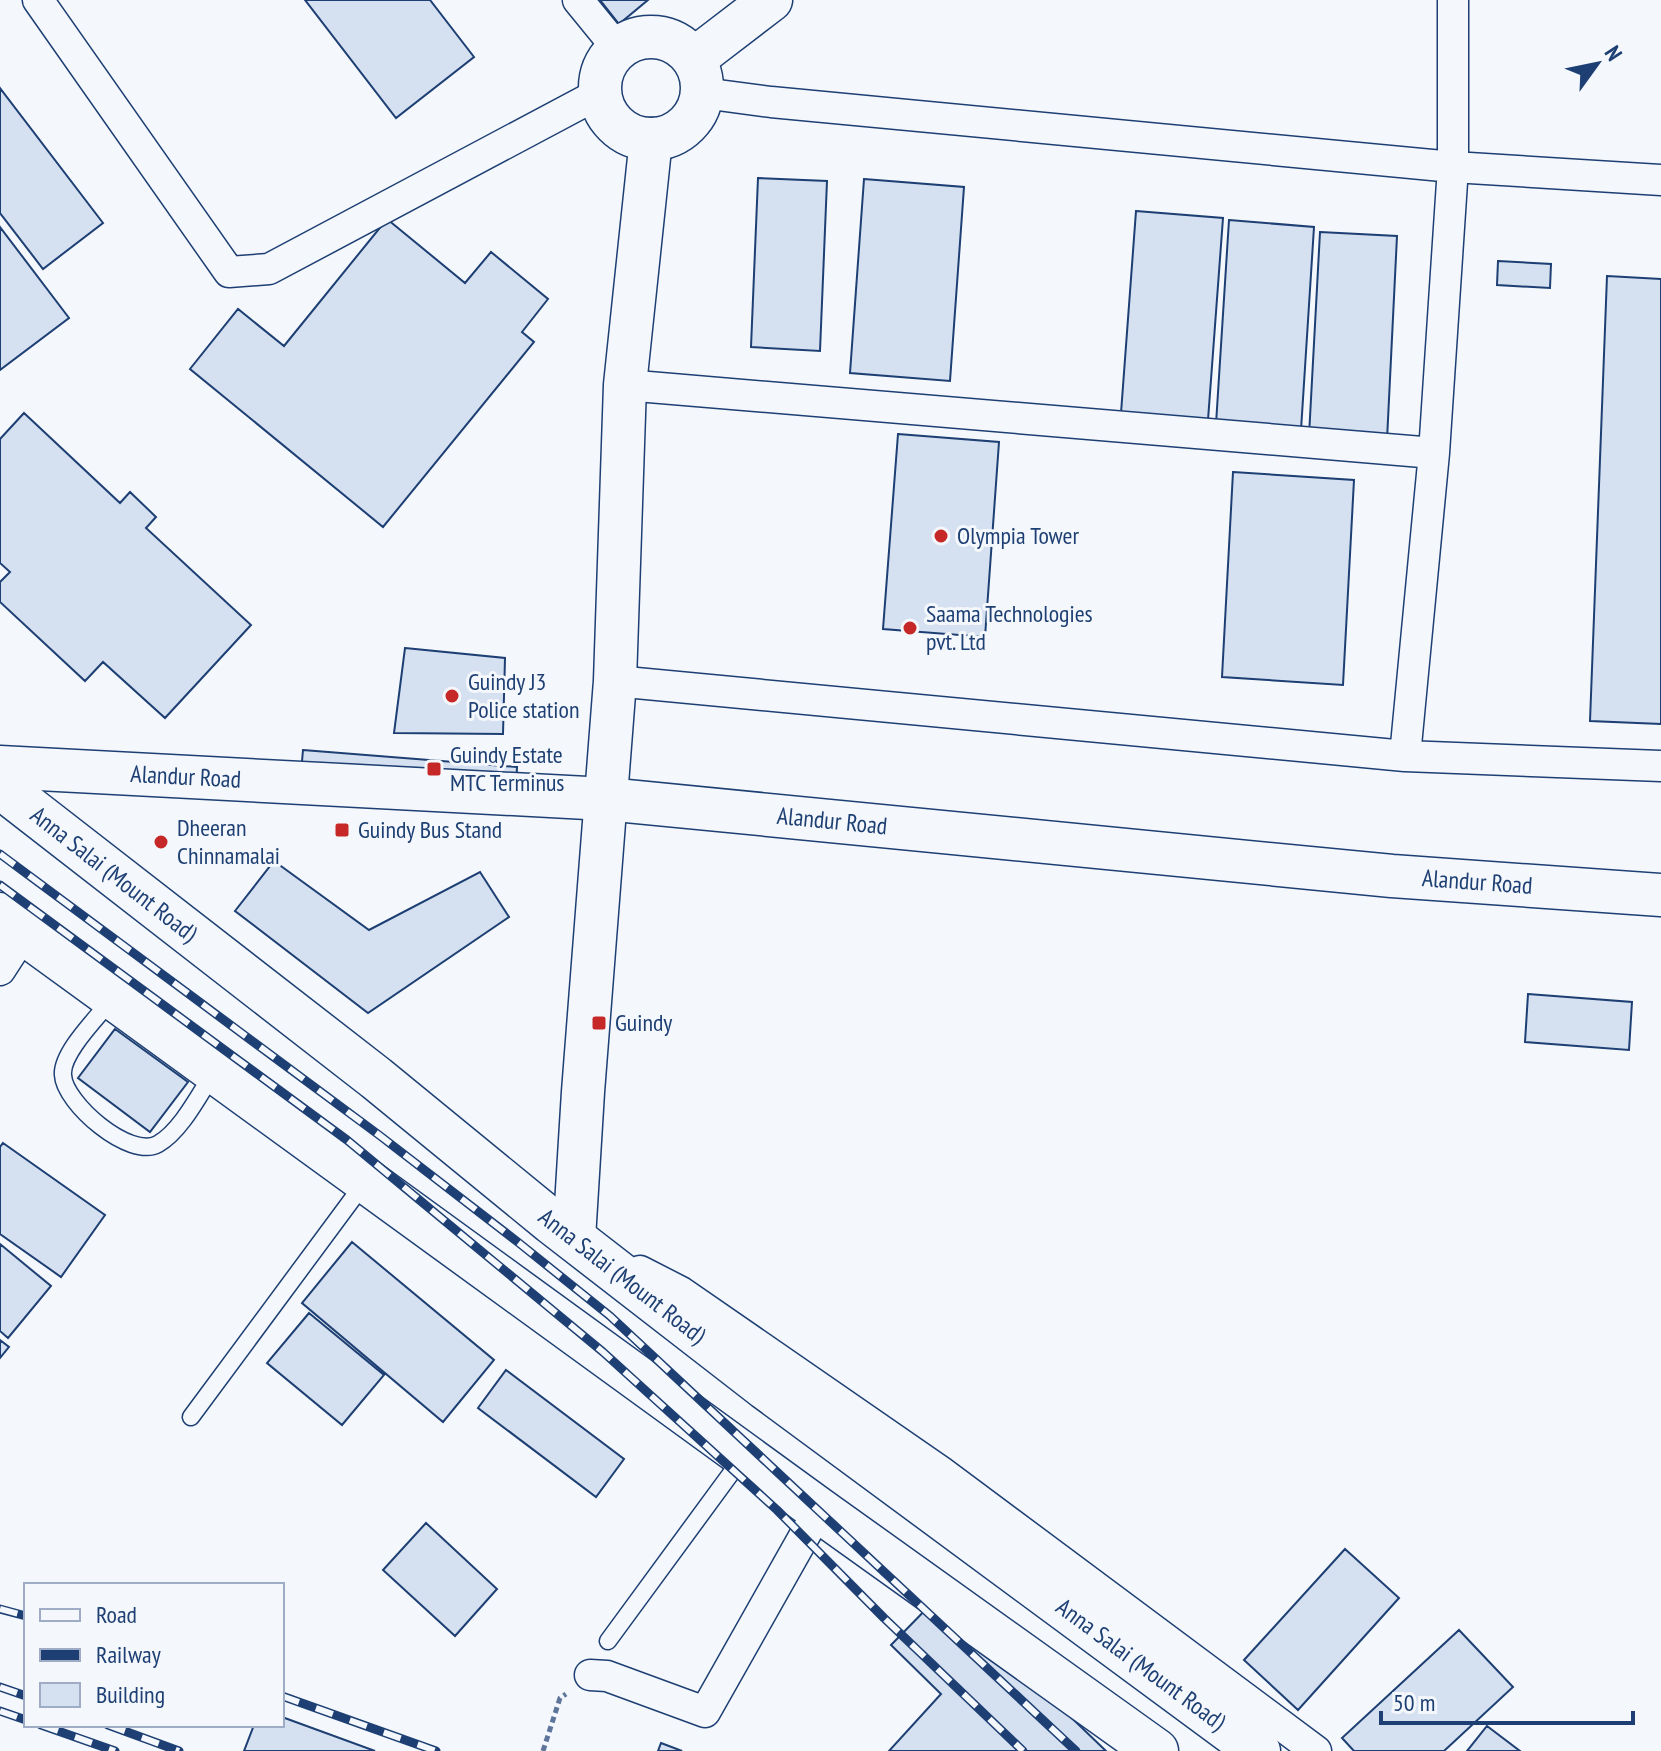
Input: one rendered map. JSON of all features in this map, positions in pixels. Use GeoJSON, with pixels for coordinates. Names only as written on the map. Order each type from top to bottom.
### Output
{"type":"FeatureCollection","features":[{"type":"Feature","properties":{"kind":"main road"},"geometry":{"type":"LineString","coordinates":[[699,76],[771,0]]}},
{"type":"Feature","properties":{"kind":"main road"},"geometry":{"type":"LineString","coordinates":[[648,37],[665,38],[681,46],[699,76],[699,110],[689,124],[674,135],[659,140],[642,139],[626,133],[614,123],[600,93],[601,77],[607,62],[618,49],[632,40],[648,37]]}},
{"type":"Feature","properties":{"kind":"main road"},"geometry":{"type":"LineString","coordinates":[[574,1238],[615,681],[625,385],[651,139]]}},
{"type":"Feature","properties":{"kind":"main road","name":"Alandur Road"},"geometry":{"type":"LineString","coordinates":[[0,767],[606,799],[1392,876],[1661,895]]}},
{"type":"Feature","properties":{"kind":"main road","name":"Anna Salai (Mount Road)"},"geometry":{"type":"LineString","coordinates":[[0,786],[376,1078],[765,1387],[1258,1751]]}},
{"type":"Feature","properties":{"kind":"main road"},"geometry":{"type":"LineString","coordinates":[[12,924],[1156,1751]]}},
{"type":"Feature","properties":{"kind":"street"},"geometry":{"type":"LineString","coordinates":[[38,0],[229,272],[269,269],[600,93]]}},
{"type":"Feature","properties":{"kind":"street"},"geometry":{"type":"LineString","coordinates":[[578,0],[618,49]]}},
{"type":"Feature","properties":{"kind":"street"},"geometry":{"type":"LineString","coordinates":[[1405,756],[1434,453],[1453,167],[1453,0]]}},
{"type":"Feature","properties":{"kind":"street"},"geometry":{"type":"LineString","coordinates":[[699,76],[786,104],[1453,167],[1661,180]]}},
{"type":"Feature","properties":{"kind":"street"},"geometry":{"type":"LineString","coordinates":[[625,385],[1434,453]]}},
{"type":"Feature","properties":{"kind":"street"},"geometry":{"type":"LineString","coordinates":[[615,681],[1405,756],[1661,766]]}},
{"type":"Feature","properties":{"kind":"street"},"geometry":{"type":"LineString","coordinates":[[0,970],[12,924]]}},
{"type":"Feature","properties":{"kind":"street"},"geometry":{"type":"LineString","coordinates":[[574,1238],[681,1292],[940,1471],[1316,1751]]}},
{"type":"Feature","properties":{"kind":"street"},"geometry":{"type":"LineString","coordinates":[[590,1675],[607,1676],[705,1712],[819,1510]]}},
{"type":"Feature","properties":{"kind":"lane"},"geometry":{"type":"LineString","coordinates":[[113,997],[66,1056],[62,1074],[68,1094],[98,1125],[135,1146],[155,1146],[174,1132],[215,1071]]}},
{"type":"Feature","properties":{"kind":"lane"},"geometry":{"type":"LineString","coordinates":[[191,1417],[366,1181]]}},
{"type":"Feature","properties":{"kind":"lane"},"geometry":{"type":"LineString","coordinates":[[608,1641],[744,1456]]}},
{"type":"Feature","properties":{"kind":"path"},"geometry":{"type":"LineString","coordinates":[[543,1751],[560,1698]]}},
{"type":"Feature","properties":{"kind":"building"},"geometry":{"type":"Polygon","coordinates":[[[305,0],[430,0],[474,57],[396,118],[305,0]]]}},
{"type":"Feature","properties":{"kind":"building"},"geometry":{"type":"Polygon","coordinates":[[[600,0],[648,0],[619,24],[600,0]]]}},
{"type":"Feature","properties":{"kind":"building"},"geometry":{"type":"Polygon","coordinates":[[[0,88],[103,223],[43,269],[0,213],[0,88]]]}},
{"type":"Feature","properties":{"kind":"building"},"geometry":{"type":"Polygon","coordinates":[[[758,178],[827,181],[820,351],[751,347],[758,178]]]}},
{"type":"Feature","properties":{"kind":"building"},"geometry":{"type":"Polygon","coordinates":[[[864,179],[964,187],[950,381],[850,373],[864,179]]]}},
{"type":"Feature","properties":{"kind":"building"},"geometry":{"type":"Polygon","coordinates":[[[1136,211],[1223,218],[1208,420],[1121,413],[1136,211]]]}},
{"type":"Feature","properties":{"kind":"building"},"geometry":{"type":"Polygon","coordinates":[[[387,219],[465,283],[491,252],[548,299],[522,332],[534,342],[383,527],[190,369],[238,309],[284,346],[387,219]]]}},
{"type":"Feature","properties":{"kind":"building"},"geometry":{"type":"Polygon","coordinates":[[[1229,220],[1314,227],[1301,430],[1216,424],[1229,220]]]}},
{"type":"Feature","properties":{"kind":"building"},"geometry":{"type":"Polygon","coordinates":[[[0,227],[69,318],[0,370],[0,227]]]}},
{"type":"Feature","properties":{"kind":"building"},"geometry":{"type":"Polygon","coordinates":[[[1320,232],[1397,236],[1387,440],[1309,436],[1320,232]]]}},
{"type":"Feature","properties":{"kind":"building"},"geometry":{"type":"Polygon","coordinates":[[[1498,261],[1551,264],[1550,288],[1497,285],[1498,261]]]}},
{"type":"Feature","properties":{"kind":"building"},"geometry":{"type":"Polygon","coordinates":[[[1607,276],[1661,279],[1661,724],[1590,721],[1607,276]]]}},
{"type":"Feature","properties":{"kind":"building"},"geometry":{"type":"Polygon","coordinates":[[[24,413],[120,503],[130,492],[156,517],[146,528],[251,625],[165,718],[103,662],[85,681],[0,602],[0,582],[10,572],[0,563],[0,439],[24,413]]]}},
{"type":"Feature","properties":{"kind":"building","name":"Olympia Tower"},"geometry":{"type":"Polygon","coordinates":[[[898,434],[999,442],[985,637],[883,629],[898,434]]]}},
{"type":"Feature","properties":{"kind":"building"},"geometry":{"type":"Polygon","coordinates":[[[1233,472],[1354,480],[1343,685],[1222,677],[1233,472]]]}},
{"type":"Feature","properties":{"kind":"building","name":"Guindy J3 Police station"},"geometry":{"type":"Polygon","coordinates":[[[405,648],[505,658],[503,734],[394,733],[405,648]]]}},
{"type":"Feature","properties":{"kind":"building"},"geometry":{"type":"Polygon","coordinates":[[[303,750],[517,767],[516,790],[301,773],[303,750]]]}},
{"type":"Feature","properties":{"kind":"building"},"geometry":{"type":"Polygon","coordinates":[[[274,861],[369,930],[480,872],[509,917],[368,1013],[235,911],[274,861]]]}},
{"type":"Feature","properties":{"kind":"building"},"geometry":{"type":"Polygon","coordinates":[[[1528,994],[1632,1002],[1629,1050],[1525,1042],[1528,994]]]}},
{"type":"Feature","properties":{"kind":"building"},"geometry":{"type":"Polygon","coordinates":[[[115,1029],[188,1082],[150,1132],[78,1078],[115,1029]]]}},
{"type":"Feature","properties":{"kind":"building"},"geometry":{"type":"Polygon","coordinates":[[[3,1143],[105,1215],[61,1277],[0,1234],[0,1147],[3,1143]]]}},
{"type":"Feature","properties":{"kind":"building"},"geometry":{"type":"Polygon","coordinates":[[[352,1242],[494,1360],[443,1422],[302,1303],[352,1242]]]}},
{"type":"Feature","properties":{"kind":"building"},"geometry":{"type":"Polygon","coordinates":[[[0,1244],[51,1286],[8,1338],[0,1331],[0,1244]]]}},
{"type":"Feature","properties":{"kind":"building"},"geometry":{"type":"Polygon","coordinates":[[[309,1313],[384,1375],[342,1425],[267,1363],[309,1313]]]}},
{"type":"Feature","properties":{"kind":"building"},"geometry":{"type":"Polygon","coordinates":[[[0,1340],[9,1347],[0,1358],[0,1340]]]}},
{"type":"Feature","properties":{"kind":"building"},"geometry":{"type":"Polygon","coordinates":[[[506,1370],[624,1459],[596,1497],[478,1408],[506,1370]]]}},
{"type":"Feature","properties":{"kind":"building"},"geometry":{"type":"Polygon","coordinates":[[[426,1523],[497,1589],[455,1636],[383,1570],[426,1523]]]}},
{"type":"Feature","properties":{"kind":"building"},"geometry":{"type":"Polygon","coordinates":[[[1345,1549],[1399,1598],[1298,1710],[1244,1660],[1345,1549]]]}},
{"type":"Feature","properties":{"kind":"building"},"geometry":{"type":"Polygon","coordinates":[[[942,1593],[1106,1751],[889,1751],[941,1694],[891,1645],[942,1593]]]}},
{"type":"Feature","properties":{"kind":"building"},"geometry":{"type":"Polygon","coordinates":[[[1459,1630],[1513,1687],[1444,1751],[1354,1751],[1342,1738],[1459,1630]]]}},
{"type":"Feature","properties":{"kind":"building"},"geometry":{"type":"Polygon","coordinates":[[[284,1718],[375,1751],[244,1751],[253,1727],[284,1727],[284,1718]]]}},
{"type":"Feature","properties":{"kind":"building"},"geometry":{"type":"Polygon","coordinates":[[[1487,1726],[1520,1751],[1467,1751],[1487,1726]]]}},
{"type":"Feature","properties":{"kind":"building"},"geometry":{"type":"Polygon","coordinates":[[[661,1743],[682,1751],[658,1751],[661,1743]]]}},
{"type":"Feature","properties":{"kind":"railway"},"geometry":{"type":"LineString","coordinates":[[0,854],[379,1135],[610,1316],[1076,1751]]}},
{"type":"Feature","properties":{"kind":"railway"},"geometry":{"type":"LineString","coordinates":[[0,885],[347,1140],[603,1352],[777,1510],[1023,1751]]}},
{"type":"Feature","properties":{"kind":"railway"},"geometry":{"type":"LineString","coordinates":[[0,1609],[24,1615]]}},
{"type":"Feature","properties":{"kind":"railway"},"geometry":{"type":"LineString","coordinates":[[0,1687],[24,1695]]}},
{"type":"Feature","properties":{"kind":"railway"},"geometry":{"type":"LineString","coordinates":[[284,1697],[436,1751]]}},
{"type":"Feature","properties":{"kind":"railway"},"geometry":{"type":"LineString","coordinates":[[0,1711],[24,1719]]}},
{"type":"Feature","properties":{"kind":"railway"},"geometry":{"type":"LineString","coordinates":[[47,1727],[115,1751]]}},
{"type":"Feature","properties":{"kind":"railway"},"geometry":{"type":"LineString","coordinates":[[113,1727],[179,1751]]}},
{"type":"Feature","properties":{"kind":"place","name":"Olympia Tower"},"geometry":{"type":"Point","coordinates":[941,536]}},
{"type":"Feature","properties":{"kind":"place","name":"Saama Technologies pvt. Ltd"},"geometry":{"type":"Point","coordinates":[910,628]}},
{"type":"Feature","properties":{"kind":"place","name":"Guindy J3 Police station"},"geometry":{"type":"Point","coordinates":[452,696]}},
{"type":"Feature","properties":{"kind":"place","name":"Guindy Estate MTC Terminus"},"geometry":{"type":"Point","coordinates":[434,769]}},
{"type":"Feature","properties":{"kind":"place","name":"Guindy Bus Stand"},"geometry":{"type":"Point","coordinates":[342,830]}},
{"type":"Feature","properties":{"kind":"place","name":"Dheeran Chinnamalai"},"geometry":{"type":"Point","coordinates":[161,842]}},
{"type":"Feature","properties":{"kind":"place","name":"Guindy"},"geometry":{"type":"Point","coordinates":[599,1023]}}]}
